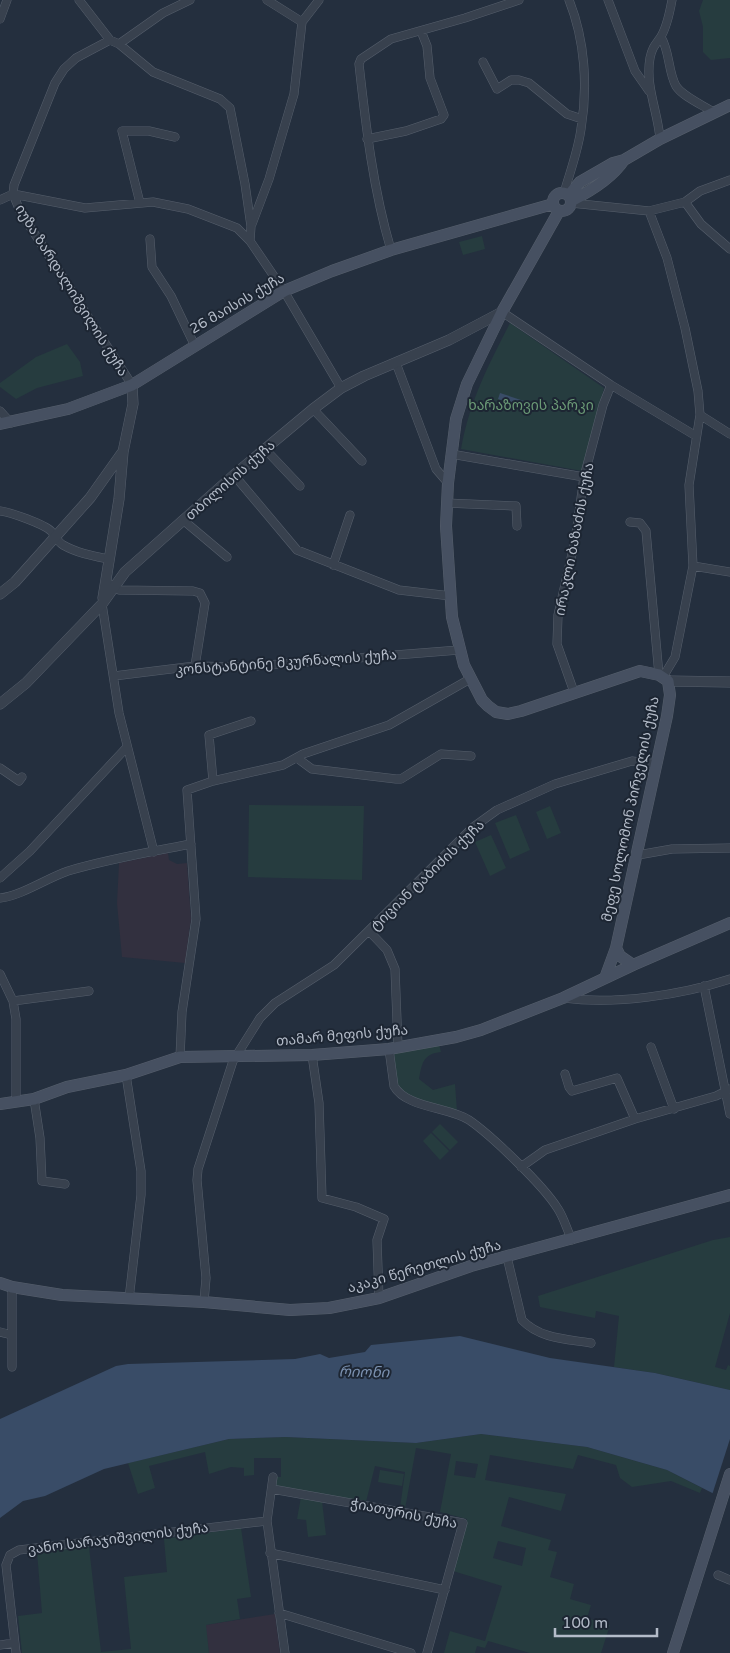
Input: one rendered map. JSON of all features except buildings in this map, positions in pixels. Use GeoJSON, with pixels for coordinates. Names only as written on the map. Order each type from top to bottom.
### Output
{"type":"FeatureCollection","features":[{"type":"Feature","properties":{"kind":"main road"},"geometry":{"type":"LineString","coordinates":[[663,677],[645,672],[634,672],[508,714],[496,712],[482,700],[470,678],[459,650],[452,617],[446,526],[446,503],[451,454],[456,419],[467,384],[556,207],[556,195],[569,198],[586,193],[618,170],[624,160],[660,139],[730,105]]}},
{"type":"Feature","properties":{"kind":"main road","name":"26 მაისის ქუჩა"},"geometry":{"type":"LineString","coordinates":[[6,423],[68,408],[132,384],[194,344],[284,291],[391,250],[556,207],[568,209],[569,198]]}},
{"type":"Feature","properties":{"kind":"main road","name":"მეფე სოლომონ პირველის ქუჩა"},"geometry":{"type":"LineString","coordinates":[[605,978],[616,948],[668,716],[670,695],[663,677]]}},
{"type":"Feature","properties":{"kind":"main road","name":"თამარ მეფის ქუჩა"},"geometry":{"type":"LineString","coordinates":[[0,1104],[34,1099],[67,1087],[126,1075],[180,1057],[312,1056],[394,1048],[456,1037],[482,1030],[563,998],[730,923]]}},
{"type":"Feature","properties":{"kind":"main road"},"geometry":{"type":"LineString","coordinates":[[616,948],[620,956],[633,965]]}},
{"type":"Feature","properties":{"kind":"main road","name":"აკაკი წერეთლის ქუჩა"},"geometry":{"type":"LineString","coordinates":[[0,1283],[12,1287],[62,1295],[204,1302],[290,1310],[329,1308],[379,1298],[471,1266],[730,1196]]}},
{"type":"Feature","properties":{"kind":"main road"},"geometry":{"type":"LineString","coordinates":[[673,1653],[730,1474]]}},
{"type":"Feature","properties":{"kind":"street"},"geometry":{"type":"LineString","coordinates":[[0,19],[7,0]]}},
{"type":"Feature","properties":{"kind":"street"},"geometry":{"type":"LineString","coordinates":[[79,0],[110,40],[119,44],[153,72],[220,99],[230,108],[239,146],[251,226],[250,241]]}},
{"type":"Feature","properties":{"kind":"street"},"geometry":{"type":"LineString","coordinates":[[119,44],[163,13],[190,0]]}},
{"type":"Feature","properties":{"kind":"street"},"geometry":{"type":"LineString","coordinates":[[267,0],[302,22]]}},
{"type":"Feature","properties":{"kind":"street"},"geometry":{"type":"LineString","coordinates":[[251,226],[269,179],[294,94],[302,22],[319,0]]}},
{"type":"Feature","properties":{"kind":"street"},"geometry":{"type":"LineString","coordinates":[[391,250],[377,199],[367,139],[359,64],[361,59],[391,38],[421,31],[519,0]]}},
{"type":"Feature","properties":{"kind":"street"},"geometry":{"type":"LineString","coordinates":[[569,0],[576,17],[583,60],[582,119],[569,198],[649,211],[685,202],[700,191],[730,180]]}},
{"type":"Feature","properties":{"kind":"street"},"geometry":{"type":"LineString","coordinates":[[608,0],[635,71],[650,93],[659,122],[660,139]]}},
{"type":"Feature","properties":{"kind":"street"},"geometry":{"type":"LineString","coordinates":[[650,93],[650,60],[654,44],[661,37],[672,0]]}},
{"type":"Feature","properties":{"kind":"street"},"geometry":{"type":"LineString","coordinates":[[367,139],[406,131],[441,119],[444,115],[430,78],[426,46],[421,31]]}},
{"type":"Feature","properties":{"kind":"street"},"geometry":{"type":"LineString","coordinates":[[661,37],[668,54],[676,85],[715,113]]}},
{"type":"Feature","properties":{"kind":"street"},"geometry":{"type":"LineString","coordinates":[[13,194],[20,165],[55,83],[64,69],[76,58],[110,40]]}},
{"type":"Feature","properties":{"kind":"street"},"geometry":{"type":"LineString","coordinates":[[483,62],[497,90],[511,80],[529,83],[568,114],[582,119]]}},
{"type":"Feature","properties":{"kind":"street"},"geometry":{"type":"LineString","coordinates":[[140,203],[122,131],[149,131],[175,137]]}},
{"type":"Feature","properties":{"kind":"street"},"geometry":{"type":"LineString","coordinates":[[0,200],[13,194],[85,208],[152,202],[188,209],[237,228],[250,241],[284,291],[341,388]]}},
{"type":"Feature","properties":{"kind":"street","name":"იუზა ზარდალიშვილის ქუჩა"},"geometry":{"type":"LineString","coordinates":[[13,194],[20,211],[132,384]]}},
{"type":"Feature","properties":{"kind":"street"},"geometry":{"type":"LineString","coordinates":[[685,202],[701,224],[730,249]]}},
{"type":"Feature","properties":{"kind":"street"},"geometry":{"type":"LineString","coordinates":[[649,211],[667,258],[685,328],[698,391],[700,414],[689,485],[693,566],[674,657],[663,677]]}},
{"type":"Feature","properties":{"kind":"street"},"geometry":{"type":"LineString","coordinates":[[150,239],[152,267],[171,296],[194,344]]}},
{"type":"Feature","properties":{"kind":"street"},"geometry":{"type":"LineString","coordinates":[[502,312],[611,385],[696,436]]}},
{"type":"Feature","properties":{"kind":"street","name":"თბილისის ქუჩა"},"geometry":{"type":"LineString","coordinates":[[109,584],[234,475],[341,388],[458,336],[502,312]]}},
{"type":"Feature","properties":{"kind":"street"},"geometry":{"type":"LineString","coordinates":[[396,363],[436,469],[448,483]]}},
{"type":"Feature","properties":{"kind":"street"},"geometry":{"type":"LineString","coordinates":[[0,704],[26,683],[102,604],[109,584],[108,559],[119,499],[123,452],[132,404],[132,384]]}},
{"type":"Feature","properties":{"kind":"street","name":"ირაკლი ბაზაძის ქუჩა"},"geometry":{"type":"LineString","coordinates":[[574,692],[557,644],[558,615],[575,541],[584,477],[603,405],[611,385]]}},
{"type":"Feature","properties":{"kind":"street"},"geometry":{"type":"LineString","coordinates":[[313,409],[362,461]]}},
{"type":"Feature","properties":{"kind":"street"},"geometry":{"type":"LineString","coordinates":[[0,411],[6,423]]}},
{"type":"Feature","properties":{"kind":"street"},"geometry":{"type":"LineString","coordinates":[[700,414],[730,434]]}},
{"type":"Feature","properties":{"kind":"street"},"geometry":{"type":"LineString","coordinates":[[265,449],[300,486]]}},
{"type":"Feature","properties":{"kind":"street"},"geometry":{"type":"LineString","coordinates":[[0,594],[15,582],[90,498],[123,452]]}},
{"type":"Feature","properties":{"kind":"street"},"geometry":{"type":"LineString","coordinates":[[451,454],[584,477]]}},
{"type":"Feature","properties":{"kind":"street"},"geometry":{"type":"LineString","coordinates":[[234,475],[297,550],[399,590],[451,596]]}},
{"type":"Feature","properties":{"kind":"street"},"geometry":{"type":"LineString","coordinates":[[446,503],[516,506],[517,526]]}},
{"type":"Feature","properties":{"kind":"street"},"geometry":{"type":"LineString","coordinates":[[0,511],[8,512],[50,530],[54,538],[63,545],[80,553],[108,559]]}},
{"type":"Feature","properties":{"kind":"street"},"geometry":{"type":"LineString","coordinates":[[333,565],[350,515]]}},
{"type":"Feature","properties":{"kind":"street"},"geometry":{"type":"LineString","coordinates":[[183,520],[227,557]]}},
{"type":"Feature","properties":{"kind":"street"},"geometry":{"type":"LineString","coordinates":[[630,522],[640,523],[646,531],[663,677]]}},
{"type":"Feature","properties":{"kind":"street"},"geometry":{"type":"LineString","coordinates":[[693,566],[730,572]]}},
{"type":"Feature","properties":{"kind":"street"},"geometry":{"type":"LineString","coordinates":[[109,584],[119,590],[193,591],[200,593],[205,603],[195,666]]}},
{"type":"Feature","properties":{"kind":"street"},"geometry":{"type":"LineString","coordinates":[[102,604],[127,747],[154,852]]}},
{"type":"Feature","properties":{"kind":"street","name":"კონსტანტინე მკურნალის ქუჩა"},"geometry":{"type":"LineString","coordinates":[[114,676],[195,666],[243,667],[459,650]]}},
{"type":"Feature","properties":{"kind":"street"},"geometry":{"type":"LineString","coordinates":[[663,677],[730,682]]}},
{"type":"Feature","properties":{"kind":"street"},"geometry":{"type":"LineString","coordinates":[[180,1057],[182,1012],[196,919],[187,790],[213,781],[266,770],[303,754],[398,721],[470,678]]}},
{"type":"Feature","properties":{"kind":"street"},"geometry":{"type":"LineString","coordinates":[[213,781],[209,734],[251,721]]}},
{"type":"Feature","properties":{"kind":"street"},"geometry":{"type":"LineString","coordinates":[[0,878],[30,851],[127,747]]}},
{"type":"Feature","properties":{"kind":"street"},"geometry":{"type":"LineString","coordinates":[[297,758],[312,769],[401,779],[441,754],[471,756]]}},
{"type":"Feature","properties":{"kind":"street","name":"ტიციან ტაბიძის ქუჩა"},"geometry":{"type":"LineString","coordinates":[[204,1302],[206,1278],[197,1180],[198,1169],[233,1061],[238,1057],[260,1018],[272,1006],[334,966],[461,838],[497,810],[555,784],[632,761],[657,764]]}},
{"type":"Feature","properties":{"kind":"street"},"geometry":{"type":"LineString","coordinates":[[0,768],[19,781],[22,777]]}},
{"type":"Feature","properties":{"kind":"street"},"geometry":{"type":"LineString","coordinates":[[0,898],[8,897],[48,878],[90,864],[192,844]]}},
{"type":"Feature","properties":{"kind":"street"},"geometry":{"type":"LineString","coordinates":[[638,855],[672,849],[730,848]]}},
{"type":"Feature","properties":{"kind":"street"},"geometry":{"type":"LineString","coordinates":[[369,931],[387,950],[395,969],[394,1086],[397,1091],[418,1103],[456,1113],[470,1121],[521,1167],[558,1209],[572,1240]]}},
{"type":"Feature","properties":{"kind":"street"},"geometry":{"type":"LineString","coordinates":[[0,974],[13,1001],[16,1019],[16,1102]]}},
{"type":"Feature","properties":{"kind":"street"},"geometry":{"type":"LineString","coordinates":[[563,998],[590,1002],[626,1000],[704,986],[730,979]]}},
{"type":"Feature","properties":{"kind":"street"},"geometry":{"type":"LineString","coordinates":[[704,986],[727,1090],[730,1114]]}},
{"type":"Feature","properties":{"kind":"street"},"geometry":{"type":"LineString","coordinates":[[13,1001],[89,991]]}},
{"type":"Feature","properties":{"kind":"street"},"geometry":{"type":"LineString","coordinates":[[651,1047],[674,1110]]}},
{"type":"Feature","properties":{"kind":"street"},"geometry":{"type":"LineString","coordinates":[[312,1056],[319,1103],[322,1198],[356,1207],[384,1219],[377,1240],[379,1298]]}},
{"type":"Feature","properties":{"kind":"street"},"geometry":{"type":"LineString","coordinates":[[565,1074],[569,1088],[572,1091],[617,1078],[635,1119]]}},
{"type":"Feature","properties":{"kind":"street"},"geometry":{"type":"LineString","coordinates":[[126,1075],[141,1171],[141,1195],[129,1299]]}},
{"type":"Feature","properties":{"kind":"street"},"geometry":{"type":"LineString","coordinates":[[521,1167],[545,1150],[635,1119],[674,1110],[716,1096],[727,1090]]}},
{"type":"Feature","properties":{"kind":"street"},"geometry":{"type":"LineString","coordinates":[[34,1099],[40,1138],[42,1181],[65,1184]]}},
{"type":"Feature","properties":{"kind":"street"},"geometry":{"type":"LineString","coordinates":[[507,1257],[522,1320],[525,1324],[538,1334],[591,1342]]}},
{"type":"Feature","properties":{"kind":"street"},"geometry":{"type":"LineString","coordinates":[[12,1287],[12,1367]]}},
{"type":"Feature","properties":{"kind":"street"},"geometry":{"type":"LineString","coordinates":[[0,1332],[12,1335]]}},
{"type":"Feature","properties":{"kind":"street"},"geometry":{"type":"LineString","coordinates":[[274,1477],[267,1521],[278,1613],[285,1653]]}},
{"type":"Feature","properties":{"kind":"street","name":"ჭიათურის ქუჩა"},"geometry":{"type":"LineString","coordinates":[[272,1489],[463,1523],[427,1653]]}},
{"type":"Feature","properties":{"kind":"street","name":"ვანო სარაჯიშვილის ქუჩა"},"geometry":{"type":"LineString","coordinates":[[16,1653],[6,1565],[10,1555],[19,1550],[267,1521]]}},
{"type":"Feature","properties":{"kind":"street"},"geometry":{"type":"LineString","coordinates":[[270,1553],[445,1590]]}},
{"type":"Feature","properties":{"kind":"street"},"geometry":{"type":"LineString","coordinates":[[718,1575],[730,1580]]}},
{"type":"Feature","properties":{"kind":"street"},"geometry":{"type":"LineString","coordinates":[[278,1613],[411,1653]]}},
{"type":"Feature","properties":{"kind":"street"},"geometry":{"type":"LineString","coordinates":[[0,1644],[14,1643]]}},
{"type":"Feature","properties":{"kind":"shaded area"},"geometry":{"type":"Polygon","coordinates":[[[168,853],[169,860],[177,864],[187,863],[191,919],[185,963],[122,957],[117,903],[119,863],[168,853]]]}},
{"type":"Feature","properties":{"kind":"shaded area"},"geometry":{"type":"Polygon","coordinates":[[[275,1614],[280,1653],[209,1653],[205,1625],[275,1614]]]}},
{"type":"Feature","properties":{"kind":"green space"},"geometry":{"type":"Polygon","coordinates":[[[703,0],[730,0],[730,58],[711,60],[703,52],[703,27],[699,11],[703,0]]]}},
{"type":"Feature","properties":{"kind":"green space"},"geometry":{"type":"Polygon","coordinates":[[[482,236],[485,249],[463,255],[459,242],[482,236]]]}},
{"type":"Feature","properties":{"kind":"green space","name":"ხარაზოვის პარკი"},"geometry":{"type":"Polygon","coordinates":[[[510,323],[604,388],[582,471],[461,449],[475,399],[487,369],[510,323]]]}},
{"type":"Feature","properties":{"kind":"green space"},"geometry":{"type":"Polygon","coordinates":[[[67,344],[80,362],[83,376],[37,388],[16,399],[0,387],[0,383],[36,357],[67,344]]]}},
{"type":"Feature","properties":{"kind":"green space"},"geometry":{"type":"Polygon","coordinates":[[[249,805],[364,806],[362,880],[248,877],[249,805]]]}},
{"type":"Feature","properties":{"kind":"green space"},"geometry":{"type":"Polygon","coordinates":[[[550,806],[561,833],[547,839],[536,812],[550,806]]]}},
{"type":"Feature","properties":{"kind":"green space"},"geometry":{"type":"Polygon","coordinates":[[[516,815],[530,850],[510,859],[495,823],[516,815]]]}},
{"type":"Feature","properties":{"kind":"green space"},"geometry":{"type":"Polygon","coordinates":[[[491,835],[506,868],[490,876],[475,842],[491,835]]]}},
{"type":"Feature","properties":{"kind":"green space"},"geometry":{"type":"Polygon","coordinates":[[[439,1044],[441,1052],[430,1055],[424,1060],[419,1079],[433,1090],[455,1084],[457,1111],[416,1100],[402,1092],[397,1086],[394,1051],[439,1044]]]}},
{"type":"Feature","properties":{"kind":"green space"},"geometry":{"type":"Polygon","coordinates":[[[440,1124],[458,1142],[450,1150],[432,1132],[440,1124]]]}},
{"type":"Feature","properties":{"kind":"green space"},"geometry":{"type":"Polygon","coordinates":[[[431,1133],[449,1151],[440,1160],[423,1141],[431,1133]]]}},
{"type":"Feature","properties":{"kind":"green space"},"geometry":{"type":"Polygon","coordinates":[[[730,1237],[730,1313],[715,1367],[726,1370],[728,1365],[730,1366],[730,1390],[655,1373],[614,1367],[619,1316],[596,1311],[595,1318],[540,1307],[538,1296],[713,1240],[730,1237]]]}},
{"type":"Feature","properties":{"kind":"green space"},"geometry":{"type":"Polygon","coordinates":[[[481,1434],[587,1447],[667,1470],[702,1488],[700,1493],[671,1481],[632,1487],[620,1478],[616,1465],[578,1455],[573,1469],[490,1455],[485,1480],[566,1494],[561,1511],[509,1497],[501,1526],[551,1540],[548,1550],[557,1552],[550,1577],[574,1584],[570,1599],[591,1605],[587,1618],[610,1625],[601,1653],[530,1653],[488,1641],[485,1648],[477,1646],[475,1653],[444,1653],[450,1631],[485,1641],[502,1586],[453,1571],[467,1519],[440,1512],[451,1454],[416,1448],[405,1509],[400,1508],[405,1472],[375,1466],[366,1502],[274,1485],[275,1477],[281,1477],[281,1458],[254,1458],[254,1475],[244,1476],[244,1468],[231,1467],[209,1474],[205,1452],[149,1466],[155,1488],[138,1494],[128,1463],[229,1439],[286,1437],[416,1443],[481,1434]],[[456,1461],[454,1475],[475,1478],[478,1464],[456,1461]],[[498,1541],[493,1558],[522,1566],[526,1548],[498,1541]]]}},
{"type":"Feature","properties":{"kind":"green space"},"geometry":{"type":"Polygon","coordinates":[[[380,1470],[404,1474],[402,1486],[378,1482],[380,1470]]]}},
{"type":"Feature","properties":{"kind":"green space"},"geometry":{"type":"Polygon","coordinates":[[[301,1497],[322,1501],[326,1535],[308,1537],[306,1520],[297,1519],[301,1497]]]}},
{"type":"Feature","properties":{"kind":"green space"},"geometry":{"type":"Polygon","coordinates":[[[241,1528],[251,1597],[237,1599],[240,1619],[206,1625],[209,1653],[22,1653],[18,1616],[42,1613],[37,1552],[89,1547],[101,1652],[131,1649],[124,1577],[167,1572],[164,1539],[241,1528]]]}},
{"type":"Feature","properties":{"kind":"water"},"geometry":{"type":"Polygon","coordinates":[[[500,393],[524,401],[522,407],[498,399],[500,393]]]}},
{"type":"Feature","properties":{"kind":"water","name":"რიონი"},"geometry":{"type":"Polygon","coordinates":[[[460,1336],[550,1358],[655,1373],[730,1390],[730,1502],[667,1470],[587,1447],[481,1434],[416,1443],[286,1437],[229,1439],[104,1469],[45,1496],[23,1501],[0,1518],[0,1419],[116,1366],[128,1364],[295,1359],[320,1354],[329,1358],[365,1352],[371,1345],[460,1336]]]}},
{"type":"Feature","properties":{"kind":"pier"},"geometry":{"type":"Polygon","coordinates":[[[730,1439],[730,1504],[712,1495],[730,1439]]]}}]}
